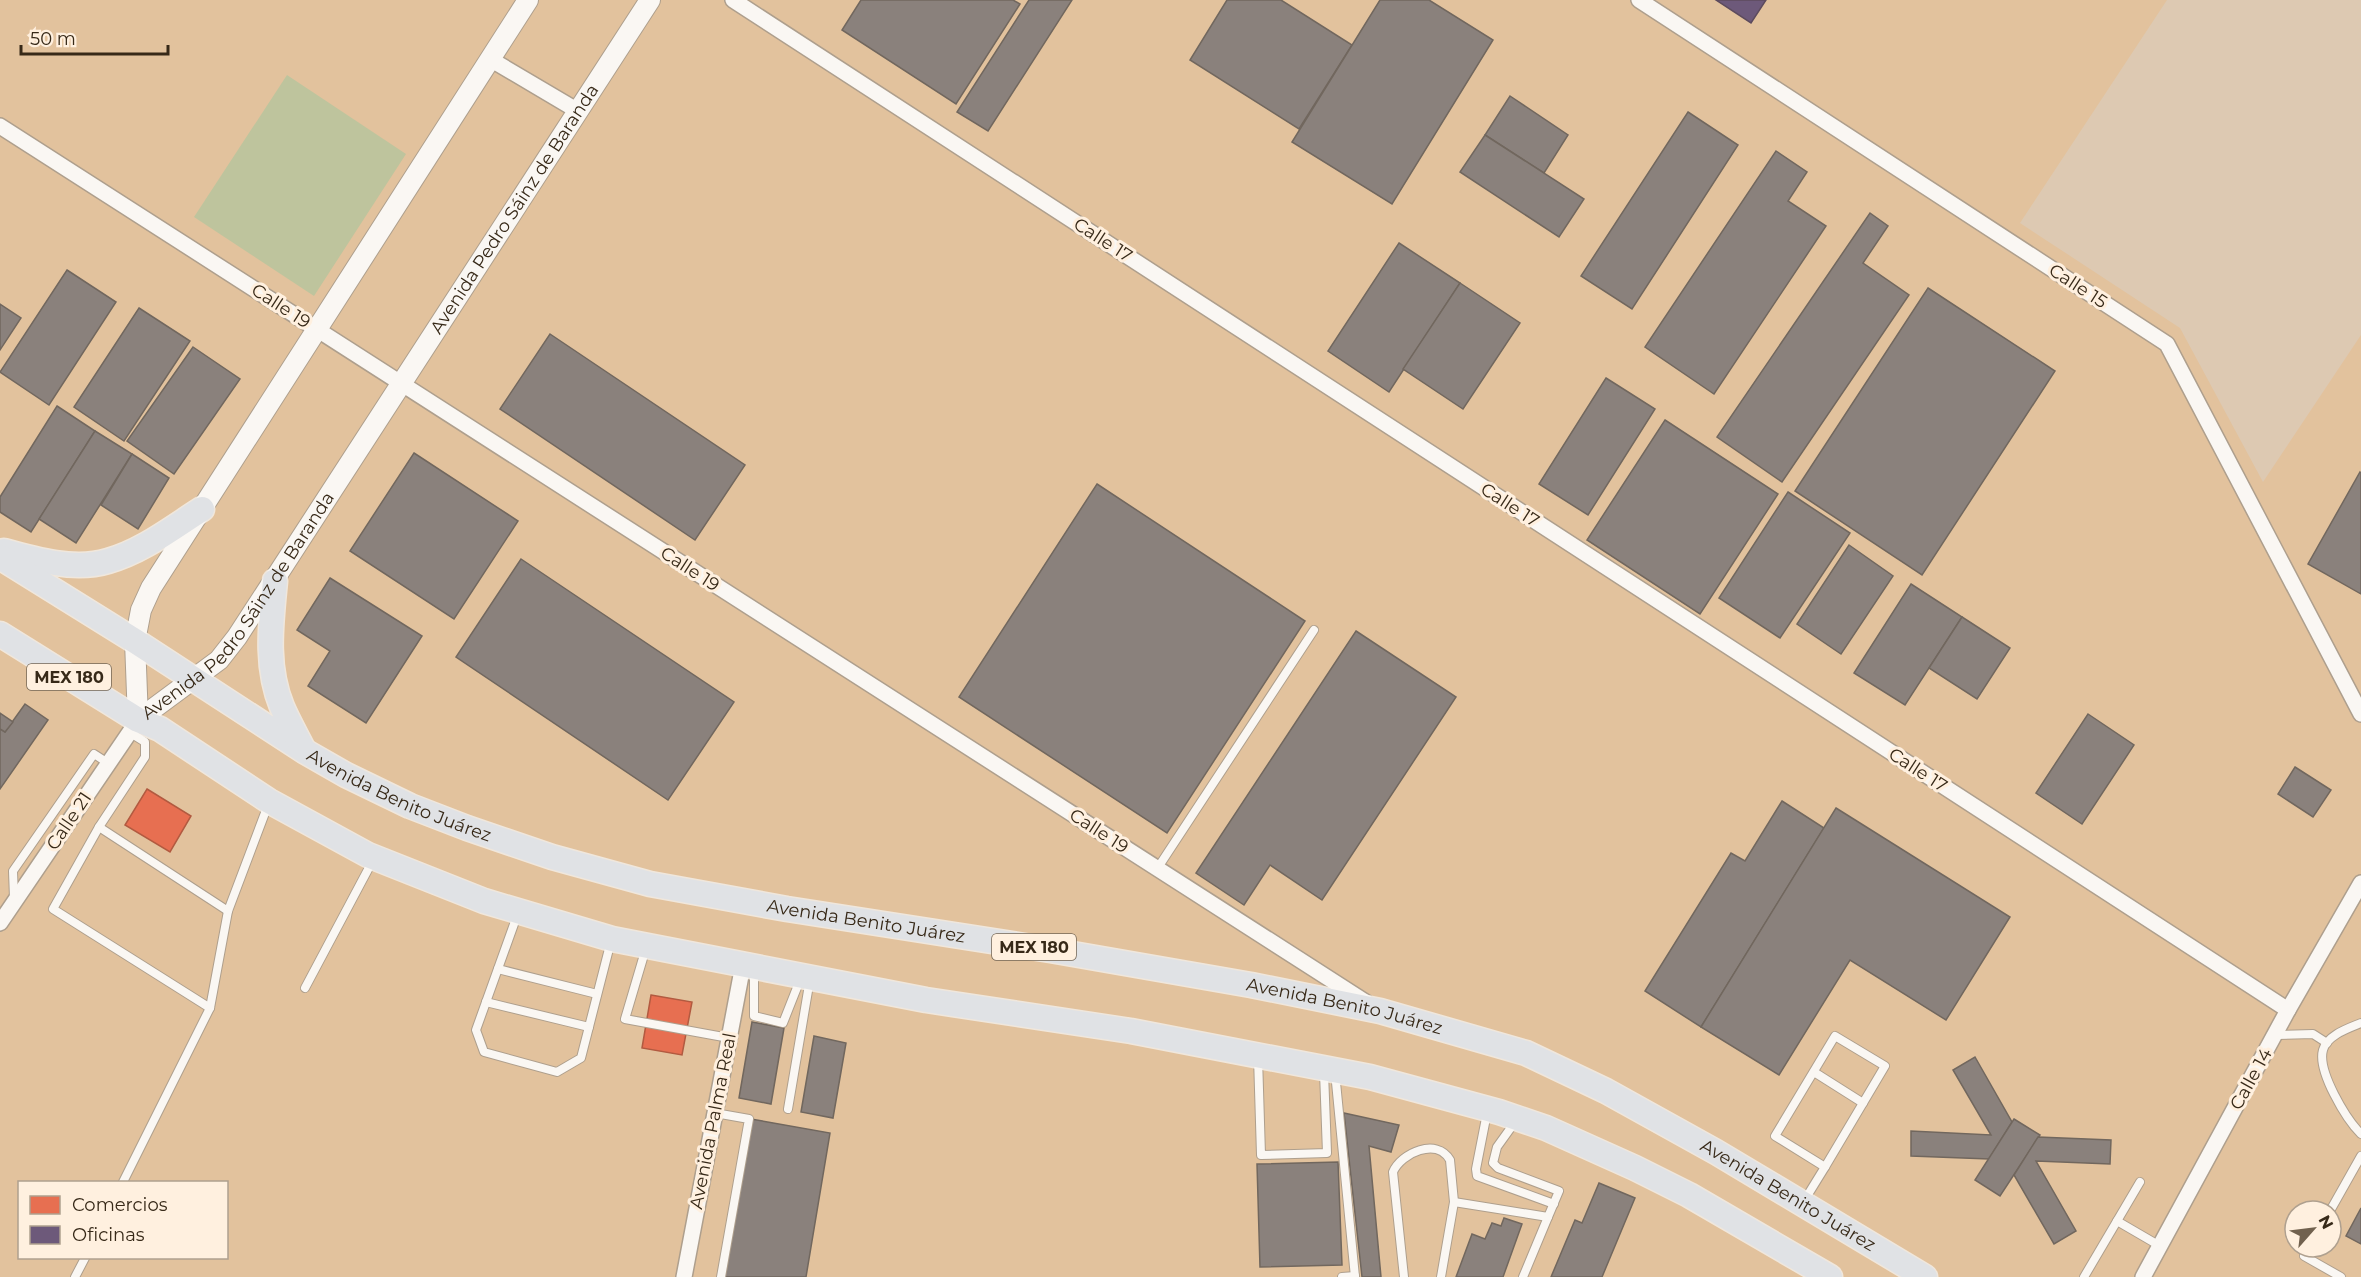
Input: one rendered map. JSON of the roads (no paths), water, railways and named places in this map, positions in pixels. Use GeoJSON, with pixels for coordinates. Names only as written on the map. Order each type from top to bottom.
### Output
{"type":"FeatureCollection","features":[{"type":"Feature","properties":{"kind":"main road"},"geometry":{"type":"LineString","coordinates":[[0,550],[30,559],[66,565],[107,562],[144,546],[201,509]]}},
{"type":"Feature","properties":{"kind":"main road","name":"Avenida Benito Juárez"},"geometry":{"type":"LineString","coordinates":[[0,557],[346,776],[410,806],[457,824],[552,857],[650,884],[787,909],[1050,950],[1240,983],[1380,1011],[1526,1053],[1606,1091],[1716,1152],[1925,1277]]}},
{"type":"Feature","properties":{"kind":"main road"},"geometry":{"type":"LineString","coordinates":[[275,580],[270,630],[271,671],[281,706],[304,751]]}},
{"type":"Feature","properties":{"kind":"main road","name":"MEX 180"},"geometry":{"type":"LineString","coordinates":[[0,634],[134,726],[160,729],[270,801],[374,858],[484,902],[612,939],[926,1000],[1131,1031],[1370,1077],[1488,1109],[1563,1135],[1644,1172],[1830,1277]]}},
{"type":"Feature","properties":{"kind":"street","name":"Avenida Pedro Sáinz de Baranda"},"geometry":{"type":"LineString","coordinates":[[134,726],[135,641],[141,610],[151,588],[528,0]]}},
{"type":"Feature","properties":{"kind":"street","name":"Avenida Pedro Sáinz de Baranda"},"geometry":{"type":"LineString","coordinates":[[134,726],[219,660],[275,580],[650,0]]}},
{"type":"Feature","properties":{"kind":"street","name":"Calle 17"},"geometry":{"type":"LineString","coordinates":[[733,0],[2288,1010]]}},
{"type":"Feature","properties":{"kind":"street","name":"Calle 15"},"geometry":{"type":"LineString","coordinates":[[1639,0],[2167,344],[2361,714]]}},
{"type":"Feature","properties":{"kind":"street"},"geometry":{"type":"LineString","coordinates":[[490,59],[578,111]]}},
{"type":"Feature","properties":{"kind":"street","name":"Calle 19"},"geometry":{"type":"LineString","coordinates":[[0,126],[1380,1011]]}},
{"type":"Feature","properties":{"kind":"street","name":"Calle 21"},"geometry":{"type":"LineString","coordinates":[[0,922],[134,726]]}},
{"type":"Feature","properties":{"kind":"street","name":"Calle 14"},"geometry":{"type":"LineString","coordinates":[[2143,1277],[2288,1010],[2361,883]]}},
{"type":"Feature","properties":{"kind":"street","name":"Avenida Palma Real"},"geometry":{"type":"LineString","coordinates":[[684,1277],[729,1038],[748,966]]}},
{"type":"Feature","properties":{"kind":"lane"},"geometry":{"type":"LineString","coordinates":[[1157,869],[1314,630]]}},
{"type":"Feature","properties":{"kind":"lane"},"geometry":{"type":"LineString","coordinates":[[134,726],[145,742],[145,758],[99,827],[53,909],[210,1008]]}},
{"type":"Feature","properties":{"kind":"lane"},"geometry":{"type":"LineString","coordinates":[[124,1181],[210,1008],[228,911],[270,801]]}},
{"type":"Feature","properties":{"kind":"lane"},"geometry":{"type":"LineString","coordinates":[[99,827],[228,911]]}},
{"type":"Feature","properties":{"kind":"lane"},"geometry":{"type":"LineString","coordinates":[[305,988],[374,858]]}},
{"type":"Feature","properties":{"kind":"lane"},"geometry":{"type":"LineString","coordinates":[[519,912],[476,1030],[484,1052],[556,1072],[581,1058],[612,939]]}},
{"type":"Feature","properties":{"kind":"lane"},"geometry":{"type":"LineString","coordinates":[[646,946],[625,1019],[729,1038]]}},
{"type":"Feature","properties":{"kind":"lane"},"geometry":{"type":"LineString","coordinates":[[748,966],[754,1016],[783,1023],[806,977]]}},
{"type":"Feature","properties":{"kind":"lane"},"geometry":{"type":"LineString","coordinates":[[498,969],[597,994]]}},
{"type":"Feature","properties":{"kind":"lane"},"geometry":{"type":"LineString","coordinates":[[788,1109],[806,977]]}},
{"type":"Feature","properties":{"kind":"lane"},"geometry":{"type":"LineString","coordinates":[[486,1002],[589,1028]]}},
{"type":"Feature","properties":{"kind":"lane"},"geometry":{"type":"LineString","coordinates":[[2361,1023],[2341,1032],[2323,1049],[2323,1062],[2329,1082],[2347,1119],[2361,1134]]}},
{"type":"Feature","properties":{"kind":"lane"},"geometry":{"type":"LineString","coordinates":[[2275,1035],[2313,1034],[2327,1043]]}},
{"type":"Feature","properties":{"kind":"lane"},"geometry":{"type":"LineString","coordinates":[[1803,1203],[1825,1167],[1885,1066],[1835,1036],[1775,1136],[1825,1167]]}},
{"type":"Feature","properties":{"kind":"lane"},"geometry":{"type":"LineString","coordinates":[[1258,1056],[1261,1155],[1327,1154],[1329,1070]]}},
{"type":"Feature","properties":{"kind":"lane"},"geometry":{"type":"LineString","coordinates":[[1329,1070],[1355,1276],[1342,1277]]}},
{"type":"Feature","properties":{"kind":"lane"},"geometry":{"type":"LineString","coordinates":[[1814,1072],[1863,1103]]}},
{"type":"Feature","properties":{"kind":"lane"},"geometry":{"type":"LineString","coordinates":[[1488,1109],[1476,1169],[1477,1176],[1554,1204]]}},
{"type":"Feature","properties":{"kind":"lane"},"geometry":{"type":"LineString","coordinates":[[715,1113],[748,1119],[721,1277]]}},
{"type":"Feature","properties":{"kind":"lane"},"geometry":{"type":"LineString","coordinates":[[1518,1118],[1497,1147],[1494,1166],[1559,1191],[1523,1277]]}},
{"type":"Feature","properties":{"kind":"lane"},"geometry":{"type":"LineString","coordinates":[[1404,1277],[1394,1168],[1405,1158],[1421,1150],[1434,1148],[1446,1154],[1452,1166],[1454,1202],[1441,1277]]}},
{"type":"Feature","properties":{"kind":"lane"},"geometry":{"type":"LineString","coordinates":[[2337,1199],[2361,1156]]}},
{"type":"Feature","properties":{"kind":"lane"},"geometry":{"type":"LineString","coordinates":[[2084,1277],[2140,1182]]}},
{"type":"Feature","properties":{"kind":"lane"},"geometry":{"type":"LineString","coordinates":[[1454,1202],[1548,1217]]}},
{"type":"Feature","properties":{"kind":"lane"},"geometry":{"type":"LineString","coordinates":[[2117,1221],[2160,1246]]}},
{"type":"Feature","properties":{"kind":"lane"},"geometry":{"type":"LineString","coordinates":[[75,1277],[84,1259]]}},
{"type":"Feature","properties":{"kind":"lane"},"geometry":{"type":"LineString","coordinates":[[2309,1259],[2341,1277]]}}]}
